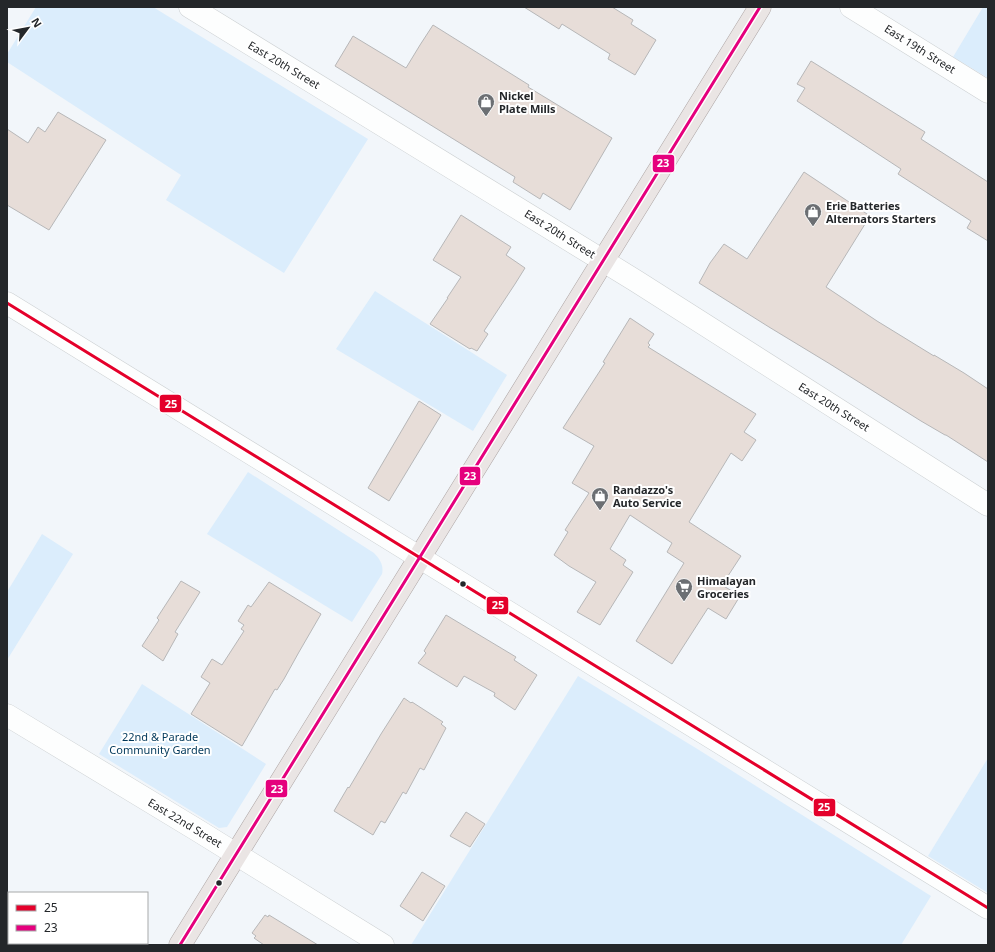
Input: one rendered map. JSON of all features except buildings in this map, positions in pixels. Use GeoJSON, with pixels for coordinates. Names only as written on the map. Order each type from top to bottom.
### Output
{"type":"FeatureCollection","features":[{"type":"Feature","properties":{"kind":"main road"},"geometry":{"type":"LineString","coordinates":[[180,945],[602,260],[760,7]]}},
{"type":"Feature","properties":{"kind":"street","name":"East 20th Street"},"geometry":{"type":"LineString","coordinates":[[190,7],[602,260],[988,504]]}},
{"type":"Feature","properties":{"kind":"street","name":"East 19th Street"},"geometry":{"type":"LineString","coordinates":[[852,7],[988,92]]}},
{"type":"Feature","properties":{"kind":"street"},"geometry":{"type":"LineString","coordinates":[[7,303],[988,908]]}},
{"type":"Feature","properties":{"kind":"street","name":"East 22nd Street"},"geometry":{"type":"LineString","coordinates":[[7,715],[383,945]]}},
{"type":"Feature","properties":{"kind":"green space"},"geometry":{"type":"Polygon","coordinates":[[[36,7],[153,7],[368,139],[284,273],[166,200],[181,175],[7,62],[7,54],[36,7]]]}},
{"type":"Feature","properties":{"kind":"green space"},"geometry":{"type":"Polygon","coordinates":[[[983,7],[988,7],[988,78],[953,57],[983,7]]]}},
{"type":"Feature","properties":{"kind":"green space"},"geometry":{"type":"Polygon","coordinates":[[[375,291],[507,375],[473,431],[336,349],[375,291]]]}},
{"type":"Feature","properties":{"kind":"green space"},"geometry":{"type":"Polygon","coordinates":[[[248,472],[374,553],[378,558],[382,565],[382,574],[352,622],[207,534],[248,472]]]}},
{"type":"Feature","properties":{"kind":"green space"},"geometry":{"type":"Polygon","coordinates":[[[42,534],[73,554],[7,660],[7,592],[42,534]]]}},
{"type":"Feature","properties":{"kind":"green space"},"geometry":{"type":"Polygon","coordinates":[[[578,676],[931,896],[901,945],[411,945],[578,676]]]}},
{"type":"Feature","properties":{"kind":"green space","name":"22nd & Parade Community Garden"},"geometry":{"type":"Polygon","coordinates":[[[142,684],[266,764],[227,827],[219,828],[99,754],[142,684]]]}},
{"type":"Feature","properties":{"kind":"green space"},"geometry":{"type":"Polygon","coordinates":[[[988,758],[988,893],[928,856],[988,758]]]}},
{"type":"Feature","properties":{"kind":"transit line","name":"23"},"geometry":{"type":"LineString","coordinates":[[180,945],[760,7]]}},
{"type":"Feature","properties":{"kind":"transit line","name":"25"},"geometry":{"type":"LineString","coordinates":[[7,303],[988,908]]}},
{"type":"Feature","properties":{"kind":"place","name":"Nickel Plate Mills"},"geometry":{"type":"Point","coordinates":[486,117]}},
{"type":"Feature","properties":{"kind":"place","name":"Erie Batteries Alternators Starters"},"geometry":{"type":"Point","coordinates":[813,227]}},
{"type":"Feature","properties":{"kind":"place","name":"Randazzo's Auto Service"},"geometry":{"type":"Point","coordinates":[600,511]}},
{"type":"Feature","properties":{"kind":"place","name":"Himalayan Groceries"},"geometry":{"type":"Point","coordinates":[684,602]}}]}
